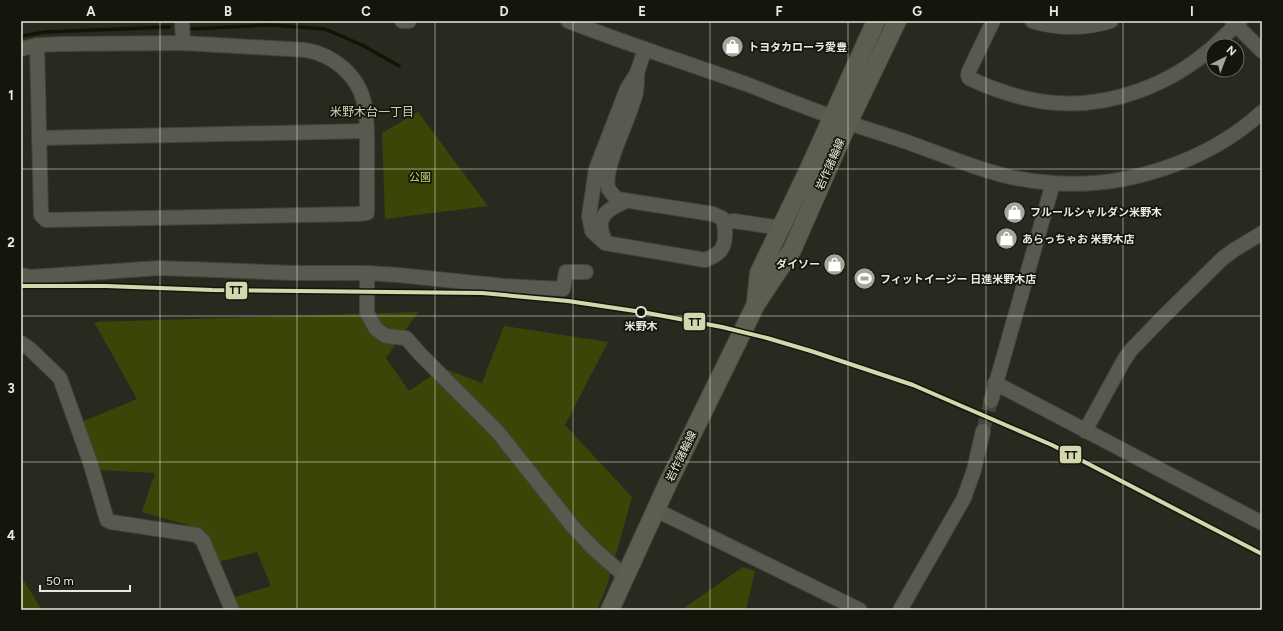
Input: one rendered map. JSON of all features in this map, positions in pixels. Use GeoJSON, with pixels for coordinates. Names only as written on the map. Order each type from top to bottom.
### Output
{"type":"FeatureCollection","features":[{"type":"Feature","properties":{"kind":"main road","name":"岩作諸輪線"},"geometry":{"type":"LineString","coordinates":[[610,610],[668,483],[756,304],[792,250],[876,21]]}},
{"type":"Feature","properties":{"kind":"main road","name":"岩作諸輪線"},"geometry":{"type":"LineString","coordinates":[[756,304],[759,273],[781,228],[840,120],[897,21]]}},
{"type":"Feature","properties":{"kind":"street"},"geometry":{"type":"LineString","coordinates":[[182,21],[183,43]]}},
{"type":"Feature","properties":{"kind":"street"},"geometry":{"type":"LineString","coordinates":[[402,21],[409,21]]}},
{"type":"Feature","properties":{"kind":"street"},"geometry":{"type":"LineString","coordinates":[[568,21],[756,88],[840,120],[987,171],[1019,179],[1053,183],[1089,183],[1122,179],[1153,171],[1179,163],[1209,149],[1256,118],[1262,112]]}},
{"type":"Feature","properties":{"kind":"street"},"geometry":{"type":"LineString","coordinates":[[993,21],[968,75],[970,78],[1002,91],[1038,101],[1057,103],[1088,102],[1122,96],[1156,85],[1174,76],[1205,53]]}},
{"type":"Feature","properties":{"kind":"street"},"geometry":{"type":"LineString","coordinates":[[1032,21],[1056,26],[1078,27],[1092,26],[1111,21]]}},
{"type":"Feature","properties":{"kind":"street"},"geometry":{"type":"LineString","coordinates":[[1221,38],[1236,22],[1262,51]]}},
{"type":"Feature","properties":{"kind":"street"},"geometry":{"type":"LineString","coordinates":[[21,49],[37,46],[183,43],[306,50],[324,54],[342,66],[352,77],[357,84],[364,102],[367,131],[367,213],[46,220],[41,215],[37,46]]}},
{"type":"Feature","properties":{"kind":"street"},"geometry":{"type":"LineString","coordinates":[[637,73],[636,90],[633,102],[610,164],[608,187],[617,199],[713,214],[722,218],[724,222],[725,235],[724,245],[720,252],[705,260],[605,243],[592,230],[590,216],[596,168],[627,89],[637,73],[645,49]]}},
{"type":"Feature","properties":{"kind":"street"},"geometry":{"type":"LineString","coordinates":[[39,138],[367,131]]}},
{"type":"Feature","properties":{"kind":"street"},"geometry":{"type":"LineString","coordinates":[[991,401],[1053,183]]}},
{"type":"Feature","properties":{"kind":"street"},"geometry":{"type":"LineString","coordinates":[[605,243],[600,225],[603,217],[608,210],[626,201]]}},
{"type":"Feature","properties":{"kind":"street"},"geometry":{"type":"LineString","coordinates":[[724,222],[734,221],[781,228]]}},
{"type":"Feature","properties":{"kind":"street"},"geometry":{"type":"LineString","coordinates":[[1085,431],[1131,350],[1223,258],[1262,233]]}},
{"type":"Feature","properties":{"kind":"street"},"geometry":{"type":"LineString","coordinates":[[21,275],[30,277],[159,268],[398,275],[504,286],[563,289],[566,272],[586,272]]}},
{"type":"Feature","properties":{"kind":"street"},"geometry":{"type":"LineString","coordinates":[[367,274],[367,313],[376,328],[386,336],[406,338],[497,431],[574,528],[594,549],[625,576]]}},
{"type":"Feature","properties":{"kind":"street"},"geometry":{"type":"LineString","coordinates":[[21,343],[30,349],[60,378],[90,462],[107,520],[111,522],[197,535],[203,541],[232,610]]}},
{"type":"Feature","properties":{"kind":"street"},"geometry":{"type":"LineString","coordinates":[[995,383],[1262,523]]}},
{"type":"Feature","properties":{"kind":"street"},"geometry":{"type":"LineString","coordinates":[[900,610],[964,498],[974,470],[983,431]]}},
{"type":"Feature","properties":{"kind":"street"},"geometry":{"type":"LineString","coordinates":[[656,510],[860,610]]}},
{"type":"Feature","properties":{"kind":"green space","name":"公園"},"geometry":{"type":"Polygon","coordinates":[[[418,112],[488,206],[385,219],[382,133],[418,112]]]}},
{"type":"Feature","properties":{"kind":"green space"},"geometry":{"type":"Polygon","coordinates":[[[418,312],[386,358],[409,391],[443,368],[482,383],[504,326],[608,342],[565,425],[632,497],[607,586],[597,610],[238,610],[232,598],[271,586],[257,552],[218,562],[198,528],[142,512],[155,473],[98,470],[84,421],[137,399],[94,322],[418,312]]]}},
{"type":"Feature","properties":{"kind":"green space"},"geometry":{"type":"Polygon","coordinates":[[[743,567],[755,571],[746,610],[681,610],[743,567]]]}},
{"type":"Feature","properties":{"kind":"green space"},"geometry":{"type":"Polygon","coordinates":[[[24,581],[42,610],[21,610],[21,587],[24,581]]]}},
{"type":"Feature","properties":{"kind":"waterway"},"geometry":{"type":"LineString","coordinates":[[189,29],[270,25],[325,29],[362,45],[399,66]]}},
{"type":"Feature","properties":{"kind":"waterway"},"geometry":{"type":"LineString","coordinates":[[21,36],[45,32],[169,27]]}},
{"type":"Feature","properties":{"kind":"tunnel"},"geometry":{"type":"LineString","coordinates":[[983,431],[991,401]]}},
{"type":"Feature","properties":{"kind":"transit line","name":"TT"},"geometry":{"type":"LineString","coordinates":[[21,286],[106,286],[212,290],[482,293],[568,301],[642,312],[722,327],[811,351],[913,385],[1052,445],[1262,554]]}},
{"type":"Feature","properties":{"kind":"place","name":"トヨタカローラ愛豊"},"geometry":{"type":"Point","coordinates":[732,47]}},
{"type":"Feature","properties":{"kind":"place","name":"フルールシャルダン米野木"},"geometry":{"type":"Point","coordinates":[1014,212]}},
{"type":"Feature","properties":{"kind":"place","name":"あらっちゃお 米野木店"},"geometry":{"type":"Point","coordinates":[1007,239]}},
{"type":"Feature","properties":{"kind":"place","name":"ダイソー"},"geometry":{"type":"Point","coordinates":[835,264]}},
{"type":"Feature","properties":{"kind":"place","name":"フィットイージー 日進米野木店"},"geometry":{"type":"Point","coordinates":[864,279]}},
{"type":"Feature","properties":{"kind":"place","name":"米野木"},"geometry":{"type":"Point","coordinates":[641,312]}},
{"type":"Feature","properties":{"kind":"district","name":"米野木台一丁目"},"geometry":{"type":"Point","coordinates":[372,112]}}]}
